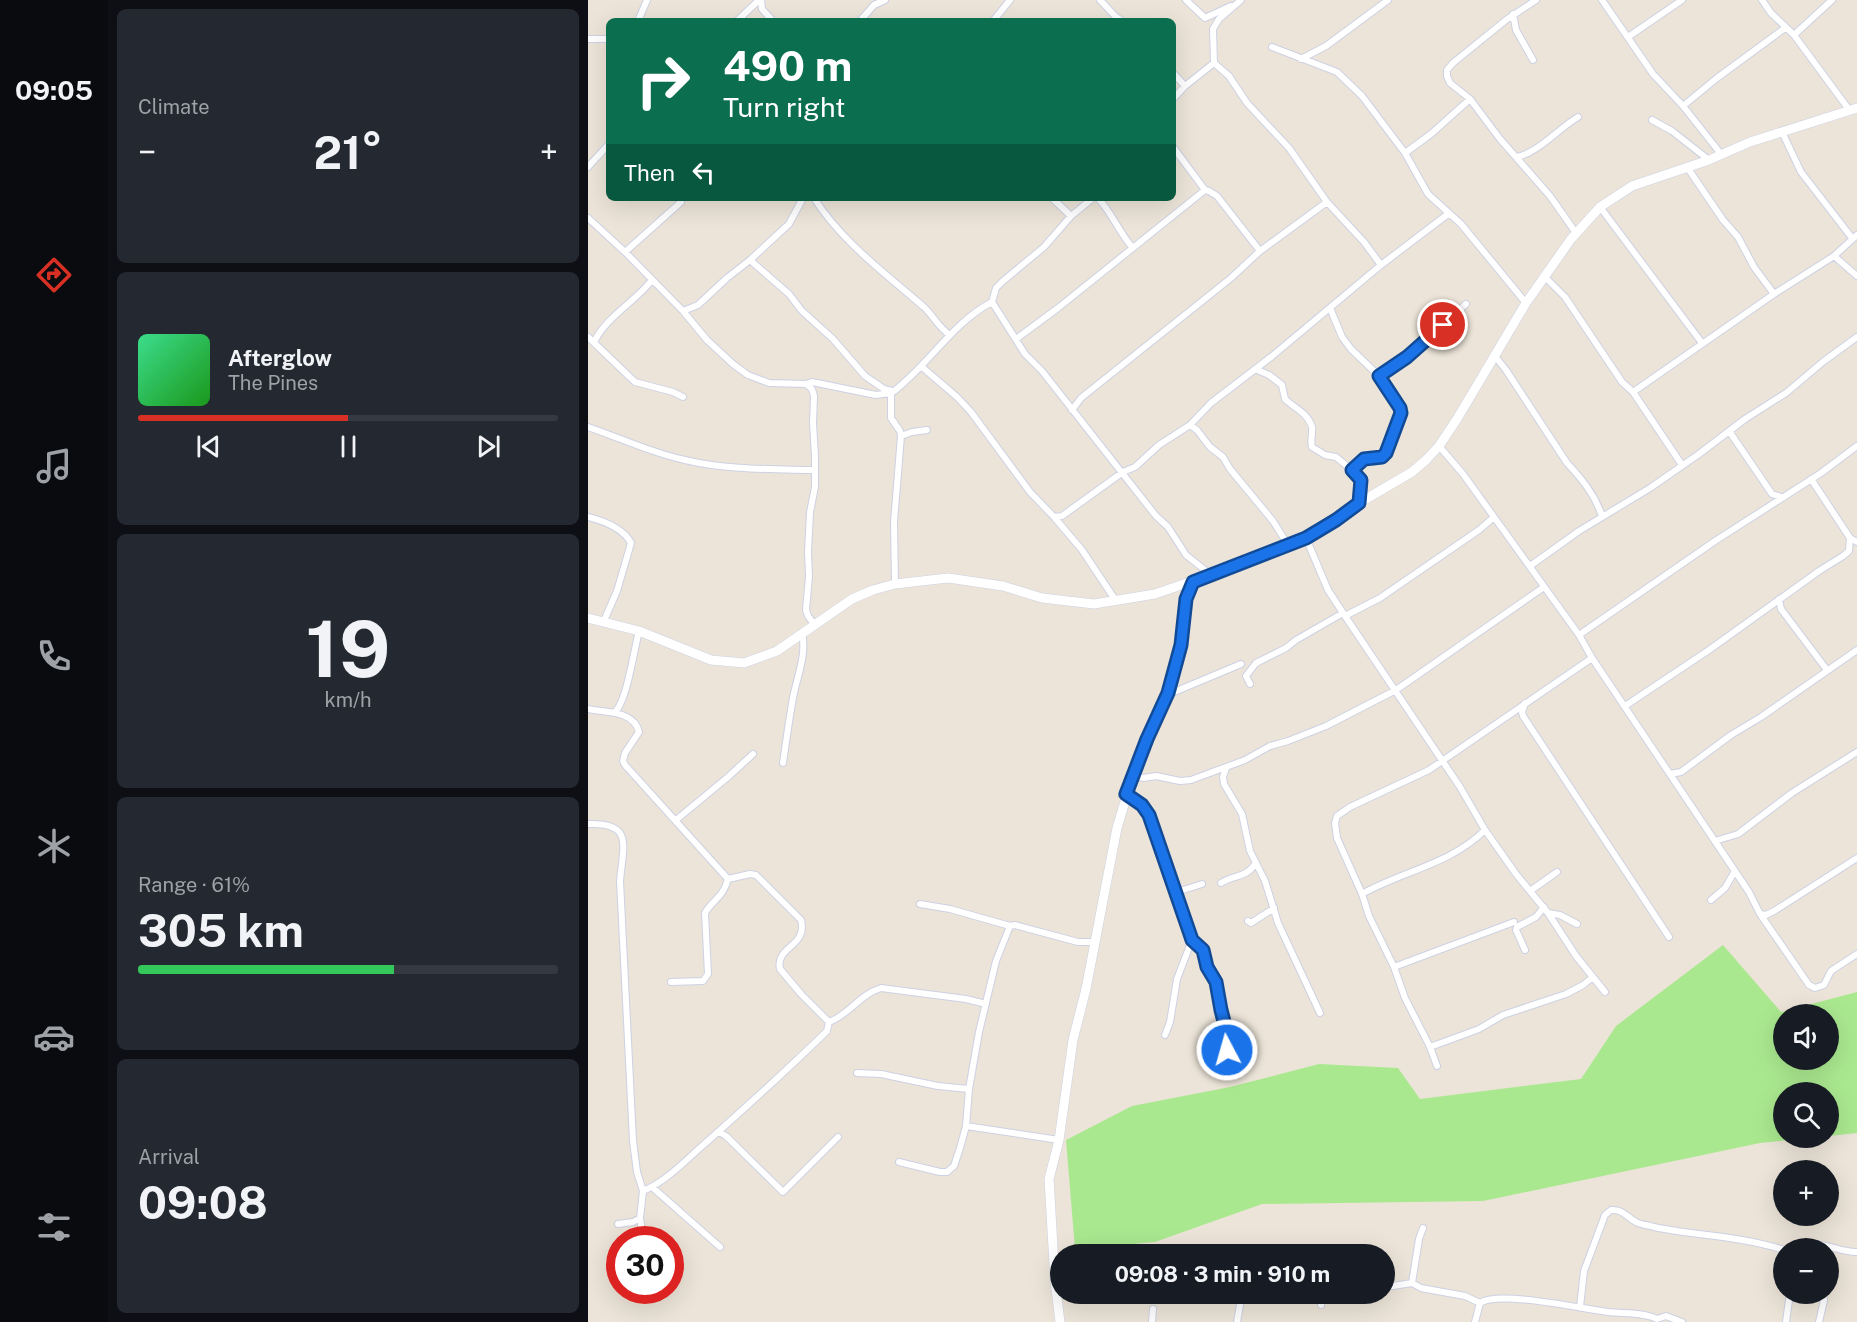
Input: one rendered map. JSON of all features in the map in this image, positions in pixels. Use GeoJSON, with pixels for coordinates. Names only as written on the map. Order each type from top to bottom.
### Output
{"type":"FeatureCollection","features":[{"type":"Feature","properties":{"kind":"street"},"geometry":{"type":"LineString","coordinates":[[639,18],[647,0]]}},
{"type":"Feature","properties":{"kind":"street"},"geometry":{"type":"LineString","coordinates":[[740,18],[760,0],[762,9],[770,18]]}},
{"type":"Feature","properties":{"kind":"street"},"geometry":{"type":"LineString","coordinates":[[863,18],[874,5],[885,0]]}},
{"type":"Feature","properties":{"kind":"street"},"geometry":{"type":"LineString","coordinates":[[995,18],[1010,0]]}},
{"type":"Feature","properties":{"kind":"street"},"geometry":{"type":"LineString","coordinates":[[1100,0],[1119,18]]}},
{"type":"Feature","properties":{"kind":"street"},"geometry":{"type":"LineString","coordinates":[[1186,0],[1204,18],[1240,1]]}},
{"type":"Feature","properties":{"kind":"street"},"geometry":{"type":"LineString","coordinates":[[1301,59],[1326,46],[1388,0]]}},
{"type":"Feature","properties":{"kind":"street"},"geometry":{"type":"LineString","coordinates":[[1536,0],[1513,14],[1453,63],[1447,70],[1447,76],[1454,88],[1470,99],[1550,196],[1576,233]]}},
{"type":"Feature","properties":{"kind":"street"},"geometry":{"type":"LineString","coordinates":[[1602,0],[1653,74],[1683,106],[1721,154]]}},
{"type":"Feature","properties":{"kind":"street"},"geometry":{"type":"LineString","coordinates":[[1628,37],[1682,0]]}},
{"type":"Feature","properties":{"kind":"street"},"geometry":{"type":"LineString","coordinates":[[588,618],[639,631],[711,660],[744,663],[777,651],[852,599],[895,584],[948,578],[1003,586],[1042,598],[1073,603],[1116,602],[1155,594],[1193,582],[1306,538],[1412,472],[1439,446],[1526,303],[1576,233],[1600,207],[1632,186],[1782,132],[1853,110],[1794,35],[1771,13],[1762,0]]}},
{"type":"Feature","properties":{"kind":"street"},"geometry":{"type":"LineString","coordinates":[[1794,35],[1832,0]]}},
{"type":"Feature","properties":{"kind":"street"},"geometry":{"type":"LineString","coordinates":[[1240,1],[1219,19],[1213,29],[1214,63],[1229,76],[1247,103],[1289,148],[1327,202],[1381,265]]}},
{"type":"Feature","properties":{"kind":"street"},"geometry":{"type":"LineString","coordinates":[[1513,14],[1513,24],[1533,60]]}},
{"type":"Feature","properties":{"kind":"street"},"geometry":{"type":"LineString","coordinates":[[1506,20],[1513,24]]}},
{"type":"Feature","properties":{"kind":"street"},"geometry":{"type":"LineString","coordinates":[[1683,106],[1785,28]]}},
{"type":"Feature","properties":{"kind":"street"},"geometry":{"type":"LineString","coordinates":[[588,39],[606,39]]}},
{"type":"Feature","properties":{"kind":"street"},"geometry":{"type":"LineString","coordinates":[[1272,47],[1337,72],[1344,78],[1369,105],[1405,153],[1428,194],[1461,224],[1526,303]]}},
{"type":"Feature","properties":{"kind":"street"},"geometry":{"type":"LineString","coordinates":[[1176,96],[1214,63]]}},
{"type":"Feature","properties":{"kind":"street"},"geometry":{"type":"LineString","coordinates":[[1176,76],[1185,86]]}},
{"type":"Feature","properties":{"kind":"street"},"geometry":{"type":"LineString","coordinates":[[1405,153],[1431,134],[1470,99]]}},
{"type":"Feature","properties":{"kind":"street"},"geometry":{"type":"LineString","coordinates":[[1516,157],[1525,155],[1578,117]]}},
{"type":"Feature","properties":{"kind":"street"},"geometry":{"type":"LineString","coordinates":[[1652,120],[1672,131],[1709,160]]}},
{"type":"Feature","properties":{"kind":"street"},"geometry":{"type":"LineString","coordinates":[[1632,392],[1701,343],[1834,256],[1855,237],[1801,172],[1782,132]]}},
{"type":"Feature","properties":{"kind":"street"},"geometry":{"type":"LineString","coordinates":[[588,166],[606,147]]}},
{"type":"Feature","properties":{"kind":"street"},"geometry":{"type":"LineString","coordinates":[[1176,151],[1204,190]]}},
{"type":"Feature","properties":{"kind":"street"},"geometry":{"type":"LineString","coordinates":[[1524,166],[1525,155]]}},
{"type":"Feature","properties":{"kind":"street"},"geometry":{"type":"LineString","coordinates":[[1687,167],[1738,237],[1774,294]]}},
{"type":"Feature","properties":{"kind":"street"},"geometry":{"type":"LineString","coordinates":[[1016,339],[1059,308],[1204,190],[1209,190],[1217,196],[1260,251]]}},
{"type":"Feature","properties":{"kind":"street"},"geometry":{"type":"LineString","coordinates":[[683,311],[698,305],[789,224],[801,201]]}},
{"type":"Feature","properties":{"kind":"street"},"geometry":{"type":"LineString","coordinates":[[816,201],[828,220],[928,311],[939,326],[950,335]]}},
{"type":"Feature","properties":{"kind":"street"},"geometry":{"type":"LineString","coordinates":[[1055,201],[1071,216]]}},
{"type":"Feature","properties":{"kind":"street"},"geometry":{"type":"LineString","coordinates":[[588,218],[683,311],[707,340],[748,375],[769,383],[806,384],[812,382],[876,395],[893,392],[922,367],[950,335],[974,313],[992,302],[996,288],[1003,281],[1044,247],[1071,216],[1089,201]]}},
{"type":"Feature","properties":{"kind":"street"},"geometry":{"type":"LineString","coordinates":[[1101,201],[1111,213],[1132,247]]}},
{"type":"Feature","properties":{"kind":"street"},"geometry":{"type":"LineString","coordinates":[[625,252],[681,202]]}},
{"type":"Feature","properties":{"kind":"street"},"geometry":{"type":"LineString","coordinates":[[1072,410],[1086,393],[1231,278],[1260,251],[1327,202]]}},
{"type":"Feature","properties":{"kind":"street"},"geometry":{"type":"LineString","coordinates":[[1600,207],[1701,343]]}},
{"type":"Feature","properties":{"kind":"street"},"geometry":{"type":"LineString","coordinates":[[1054,517],[1062,516],[1123,472],[1135,467],[1159,445],[1190,425],[1211,403],[1381,265],[1448,214]]}},
{"type":"Feature","properties":{"kind":"street"},"geometry":{"type":"LineString","coordinates":[[1834,256],[1857,276]]}},
{"type":"Feature","properties":{"kind":"street"},"geometry":{"type":"LineString","coordinates":[[750,260],[789,294],[802,311],[833,339],[865,376],[884,389],[893,392]]}},
{"type":"Feature","properties":{"kind":"street"},"geometry":{"type":"LineString","coordinates":[[1545,277],[1565,297],[1622,382],[1632,392],[1682,465]]}},
{"type":"Feature","properties":{"kind":"street"},"geometry":{"type":"LineString","coordinates":[[594,342],[611,320],[652,280]]}},
{"type":"Feature","properties":{"kind":"street"},"geometry":{"type":"LineString","coordinates":[[992,302],[1025,354],[1042,371],[1153,512],[1173,533],[1186,555],[1211,575]]}},
{"type":"Feature","properties":{"kind":"street"},"geometry":{"type":"LineString","coordinates":[[1379,376],[1407,357],[1466,304]]}},
{"type":"Feature","properties":{"kind":"street"},"geometry":{"type":"LineString","coordinates":[[1330,308],[1342,337],[1379,376],[1400,408],[1399,420],[1386,453],[1382,457],[1364,459],[1352,470]]}},
{"type":"Feature","properties":{"kind":"street"},"geometry":{"type":"LineString","coordinates":[[588,337],[634,382],[673,392],[683,397]]}},
{"type":"Feature","properties":{"kind":"street"},"geometry":{"type":"LineString","coordinates":[[1530,566],[1602,516],[1619,509],[1699,454],[1762,407],[1786,393],[1857,337]]}},
{"type":"Feature","properties":{"kind":"street"},"geometry":{"type":"LineString","coordinates":[[1494,355],[1567,463],[1579,475],[1596,500],[1602,516]]}},
{"type":"Feature","properties":{"kind":"street"},"geometry":{"type":"LineString","coordinates":[[922,367],[971,412],[1030,492],[1082,550],[1116,602]]}},
{"type":"Feature","properties":{"kind":"street"},"geometry":{"type":"LineString","coordinates":[[1255,369],[1269,375],[1282,385],[1285,399],[1306,417],[1311,426],[1312,447],[1325,455],[1336,457],[1361,480],[1359,503]]}},
{"type":"Feature","properties":{"kind":"street"},"geometry":{"type":"LineString","coordinates":[[806,384],[812,389],[814,396],[815,487],[810,512],[806,610],[814,624]]}},
{"type":"Feature","properties":{"kind":"street"},"geometry":{"type":"LineString","coordinates":[[893,392],[891,418],[901,436],[894,522],[895,584]]}},
{"type":"Feature","properties":{"kind":"street"},"geometry":{"type":"LineString","coordinates":[[1197,418],[1197,430]]}},
{"type":"Feature","properties":{"kind":"street"},"geometry":{"type":"LineString","coordinates":[[1190,425],[1223,457],[1288,544]]}},
{"type":"Feature","properties":{"kind":"street"},"geometry":{"type":"LineString","coordinates":[[588,428],[620,437],[662,455],[700,464],[814,470]]}},
{"type":"Feature","properties":{"kind":"street"},"geometry":{"type":"LineString","coordinates":[[901,436],[927,430]]}},
{"type":"Feature","properties":{"kind":"street"},"geometry":{"type":"LineString","coordinates":[[1729,431],[1772,494],[1772,503]]}},
{"type":"Feature","properties":{"kind":"street"},"geometry":{"type":"LineString","coordinates":[[1439,446],[1494,517],[1579,635],[1592,658],[1735,870],[1785,952],[1795,962],[1812,987],[1819,988],[1824,985],[1831,971],[1857,954]]}},
{"type":"Feature","properties":{"kind":"street"},"geometry":{"type":"LineString","coordinates":[[1579,635],[1857,446]]}},
{"type":"Feature","properties":{"kind":"street"},"geometry":{"type":"LineString","coordinates":[[1625,706],[1666,680],[1849,550],[1854,540],[1811,479]]}},
{"type":"Feature","properties":{"kind":"street"},"geometry":{"type":"LineString","coordinates":[[1772,494],[1781,497]]}},
{"type":"Feature","properties":{"kind":"street"},"geometry":{"type":"LineString","coordinates":[[588,516],[622,530],[632,543],[617,591],[603,622]]}},
{"type":"Feature","properties":{"kind":"street"},"geometry":{"type":"LineString","coordinates":[[1061,526],[1062,516]]}},
{"type":"Feature","properties":{"kind":"street"},"geometry":{"type":"LineString","coordinates":[[1250,684],[1246,676],[1256,663],[1344,615],[1360,610],[1479,530],[1494,517]]}},
{"type":"Feature","properties":{"kind":"street"},"geometry":{"type":"LineString","coordinates":[[1306,538],[1329,590],[1344,615],[1396,690],[1485,830],[1544,907],[1576,956],[1605,992]]}},
{"type":"Feature","properties":{"kind":"street"},"geometry":{"type":"LineString","coordinates":[[1060,1322],[1055,1281],[1049,1179],[1059,1140],[1073,1040],[1126,794],[1167,695],[1181,645],[1186,599],[1193,582]]}},
{"type":"Feature","properties":{"kind":"street"},"geometry":{"type":"LineString","coordinates":[[1178,586],[1186,599]]}},
{"type":"Feature","properties":{"kind":"street"},"geometry":{"type":"LineString","coordinates":[[1133,775],[1143,778],[1156,776],[1180,782],[1226,768],[1270,746],[1326,726],[1396,690],[1544,587]]}},
{"type":"Feature","properties":{"kind":"street"},"geometry":{"type":"LineString","coordinates":[[1779,599],[1781,609],[1827,670]]}},
{"type":"Feature","properties":{"kind":"street"},"geometry":{"type":"LineString","coordinates":[[616,711],[625,690],[639,631]]}},
{"type":"Feature","properties":{"kind":"street"},"geometry":{"type":"LineString","coordinates":[[783,763],[793,695],[803,653],[802,633]]}},
{"type":"Feature","properties":{"kind":"street"},"geometry":{"type":"LineString","coordinates":[[1670,774],[1681,772],[1731,735],[1761,717],[1857,650]]}},
{"type":"Feature","properties":{"kind":"street"},"geometry":{"type":"LineString","coordinates":[[1437,1066],[1405,998],[1394,967],[1368,916],[1362,894],[1337,838],[1335,823],[1337,816],[1350,807],[1416,777],[1592,658]]}},
{"type":"Feature","properties":{"kind":"street"},"geometry":{"type":"LineString","coordinates":[[1167,695],[1241,664]]}},
{"type":"Feature","properties":{"kind":"street"},"geometry":{"type":"LineString","coordinates":[[1525,702],[1523,716],[1669,938]]}},
{"type":"Feature","properties":{"kind":"street"},"geometry":{"type":"LineString","coordinates":[[588,709],[616,711],[636,723],[639,732],[625,753],[623,761],[728,879]]}},
{"type":"Feature","properties":{"kind":"street"},"geometry":{"type":"LineString","coordinates":[[1715,841],[1738,834],[1792,793],[1857,753]]}},
{"type":"Feature","properties":{"kind":"street"},"geometry":{"type":"LineString","coordinates":[[676,820],[753,754]]}},
{"type":"Feature","properties":{"kind":"street"},"geometry":{"type":"LineString","coordinates":[[1226,768],[1223,777],[1224,784],[1242,814],[1246,837],[1293,958],[1320,1012]]}},
{"type":"Feature","properties":{"kind":"street"},"geometry":{"type":"LineString","coordinates":[[1217,771],[1223,777]]}},
{"type":"Feature","properties":{"kind":"street"},"geometry":{"type":"LineString","coordinates":[[1126,794],[1142,805],[1149,815],[1192,940],[1203,950],[1207,967],[1218,989],[1228,1037],[1223,1067]]}},
{"type":"Feature","properties":{"kind":"street"},"geometry":{"type":"LineString","coordinates":[[588,824],[605,823],[615,826],[621,833],[623,844],[620,881],[633,1141],[637,1172],[643,1191],[641,1226]]}},
{"type":"Feature","properties":{"kind":"street"},"geometry":{"type":"LineString","coordinates":[[1362,894],[1444,859],[1485,830]]}},
{"type":"Feature","properties":{"kind":"street"},"geometry":{"type":"LineString","coordinates":[[1760,914],[1766,915],[1774,911],[1857,858]]}},
{"type":"Feature","properties":{"kind":"street"},"geometry":{"type":"LineString","coordinates":[[1221,883],[1229,878],[1246,874],[1256,863]]}},
{"type":"Feature","properties":{"kind":"street"},"geometry":{"type":"LineString","coordinates":[[1711,900],[1725,888],[1735,870]]}},
{"type":"Feature","properties":{"kind":"street"},"geometry":{"type":"LineString","coordinates":[[1530,891],[1557,872]]}},
{"type":"Feature","properties":{"kind":"street"},"geometry":{"type":"LineString","coordinates":[[728,879],[750,874],[756,875],[801,920],[803,926],[800,939],[783,953],[779,964],[780,969],[829,1022]]}},
{"type":"Feature","properties":{"kind":"street"},"geometry":{"type":"LineString","coordinates":[[671,982],[703,981],[708,974],[705,913],[709,906],[720,898],[728,879]]}},
{"type":"Feature","properties":{"kind":"street"},"geometry":{"type":"LineString","coordinates":[[1175,889],[1183,890],[1202,884]]}},
{"type":"Feature","properties":{"kind":"street"},"geometry":{"type":"LineString","coordinates":[[920,904],[950,909],[1078,942],[1095,942]]}},
{"type":"Feature","properties":{"kind":"street"},"geometry":{"type":"LineString","coordinates":[[1525,950],[1516,930],[1517,927],[1536,917],[1544,907]]}},
{"type":"Feature","properties":{"kind":"street"},"geometry":{"type":"LineString","coordinates":[[1248,921],[1251,923],[1274,908]]}},
{"type":"Feature","properties":{"kind":"street"},"geometry":{"type":"LineString","coordinates":[[1548,913],[1560,915],[1577,924]]}},
{"type":"Feature","properties":{"kind":"street"},"geometry":{"type":"LineString","coordinates":[[1394,967],[1514,922]]}},
{"type":"Feature","properties":{"kind":"street"},"geometry":{"type":"LineString","coordinates":[[899,1162],[940,1172],[952,1170],[966,1126],[969,1089],[986,1004],[998,954],[1010,926]]}},
{"type":"Feature","properties":{"kind":"street"},"geometry":{"type":"LineString","coordinates":[[1165,1035],[1170,1022],[1177,979],[1192,940]]}},
{"type":"Feature","properties":{"kind":"street"},"geometry":{"type":"LineString","coordinates":[[1430,1047],[1479,1029],[1503,1015],[1566,994],[1593,977]]}},
{"type":"Feature","properties":{"kind":"street"},"geometry":{"type":"LineString","coordinates":[[829,1022],[841,1016],[868,992],[881,988],[966,999],[986,1004]]}},
{"type":"Feature","properties":{"kind":"street"},"geometry":{"type":"LineString","coordinates":[[643,1191],[652,1187],[719,1132],[827,1031],[829,1022]]}},
{"type":"Feature","properties":{"kind":"street"},"geometry":{"type":"LineString","coordinates":[[857,1073],[881,1074],[938,1086],[969,1089]]}},
{"type":"Feature","properties":{"kind":"street"},"geometry":{"type":"LineString","coordinates":[[966,1126],[1059,1140]]}},
{"type":"Feature","properties":{"kind":"street"},"geometry":{"type":"LineString","coordinates":[[719,1132],[726,1136],[783,1192],[838,1137]]}},
{"type":"Feature","properties":{"kind":"street"},"geometry":{"type":"LineString","coordinates":[[652,1187],[720,1247]]}},
{"type":"Feature","properties":{"kind":"street"},"geometry":{"type":"LineString","coordinates":[[1580,1307],[1584,1271],[1605,1215],[1611,1210],[1623,1212],[1644,1225],[1672,1231],[1758,1242],[1773,1247]]}},
{"type":"Feature","properties":{"kind":"street"},"geometry":{"type":"LineString","coordinates":[[618,1224],[633,1222],[640,1218]]}},
{"type":"Feature","properties":{"kind":"street"},"geometry":{"type":"LineString","coordinates":[[1412,1283],[1423,1228]]}},
{"type":"Feature","properties":{"kind":"street"},"geometry":{"type":"LineString","coordinates":[[1839,1250],[1857,1252]]}},
{"type":"Feature","properties":{"kind":"street"},"geometry":{"type":"LineString","coordinates":[[1395,1286],[1412,1283],[1421,1288],[1465,1296],[1480,1303]]}},
{"type":"Feature","properties":{"kind":"street"},"geometry":{"type":"LineString","coordinates":[[1475,1322],[1480,1303],[1497,1299],[1647,1316],[1657,1321],[1666,1316],[1682,1322]]}},
{"type":"Feature","properties":{"kind":"street"},"geometry":{"type":"LineString","coordinates":[[1237,1322],[1240,1304]]}},
{"type":"Feature","properties":{"kind":"street"},"geometry":{"type":"LineString","coordinates":[[1786,1322],[1788,1304]]}},
{"type":"Feature","properties":{"kind":"street"},"geometry":{"type":"LineString","coordinates":[[1819,1322],[1823,1304]]}},
{"type":"Feature","properties":{"kind":"street"},"geometry":{"type":"LineString","coordinates":[[1152,1322],[1153,1309]]}},
{"type":"Feature","properties":{"kind":"green space"},"geometry":{"type":"Polygon","coordinates":[[[1723,945],[1774,1004],[1773,1070],[1839,1070],[1839,1004],[1811,1004],[1857,992],[1857,1133],[1839,1135],[1839,1082],[1773,1082],[1773,1142],[1483,1201],[1262,1204],[1155,1242],[1075,1244],[1066,1140],[1132,1106],[1230,1087],[1319,1064],[1398,1068],[1420,1099],[1581,1079],[1616,1026],[1723,945]]]}},
{"type":"Feature","properties":{"kind":"route"},"geometry":{"type":"LineString","coordinates":[[1227,1050],[1228,1037],[1216,982],[1207,967],[1203,950],[1192,940],[1149,815],[1142,805],[1126,794],[1147,739],[1160,714],[1175,671],[1181,645],[1186,599],[1193,582],[1306,538],[1359,503],[1361,480],[1352,470],[1364,459],[1382,457],[1386,453],[1401,413],[1379,376],[1407,357],[1443,325]]}}]}
